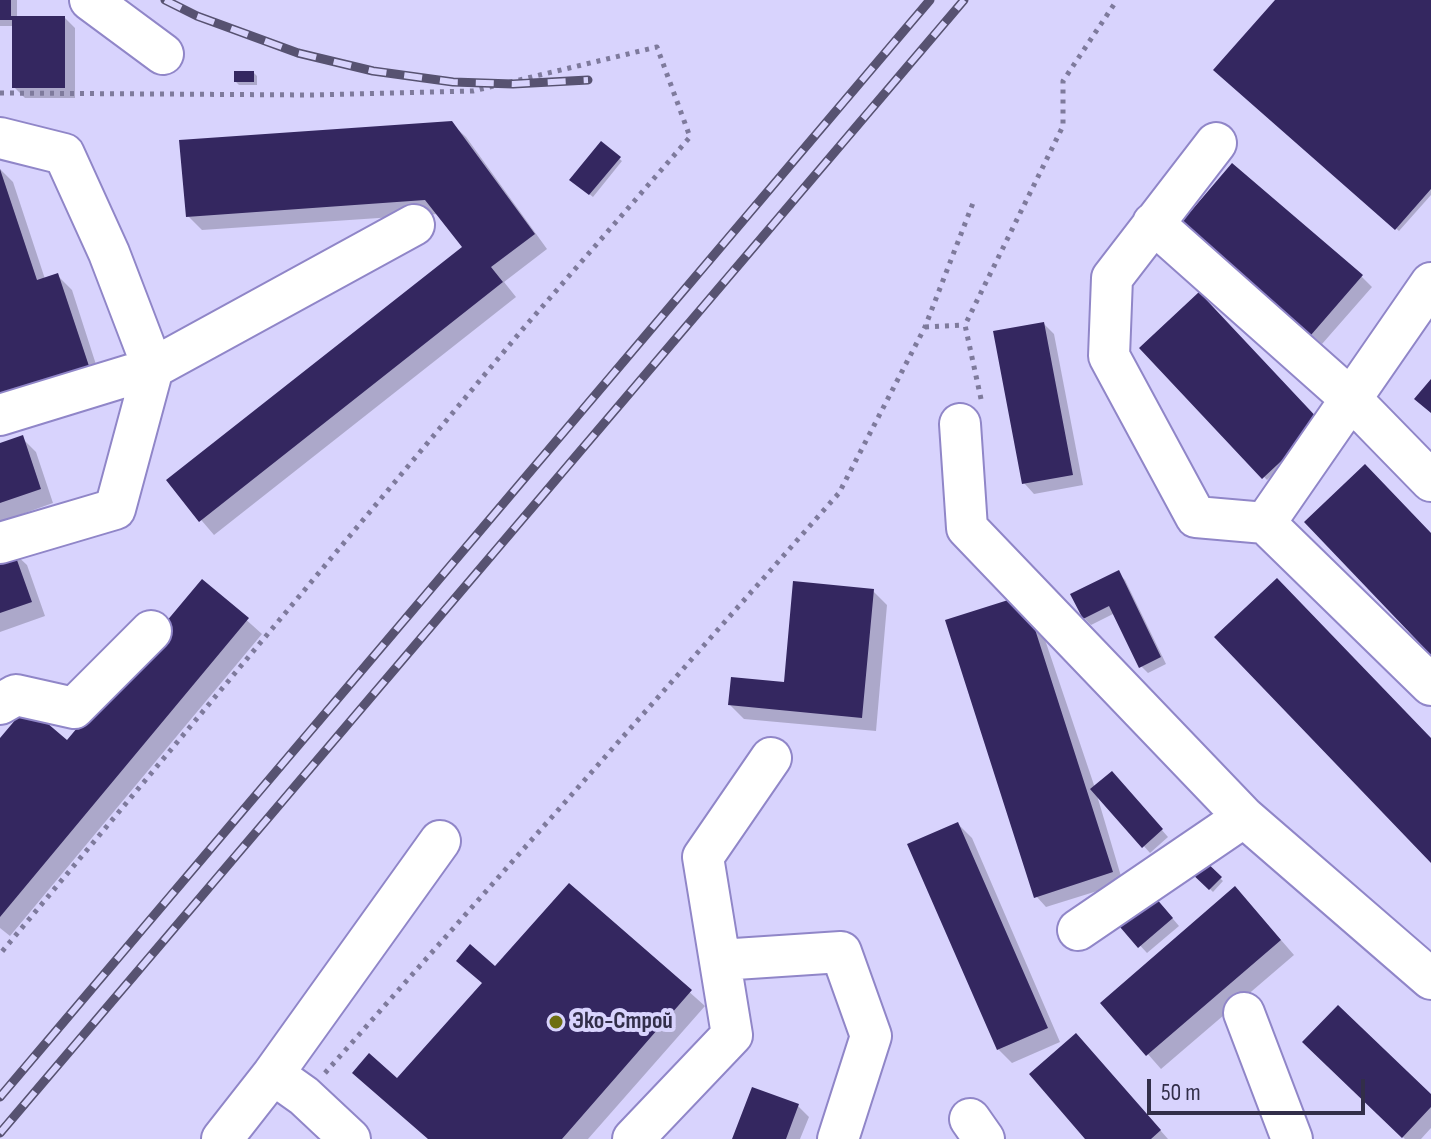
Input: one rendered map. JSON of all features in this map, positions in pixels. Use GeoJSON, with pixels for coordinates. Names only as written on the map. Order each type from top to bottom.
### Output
{"type":"FeatureCollection","features":[{"type":"Feature","properties":{"kind":"lane"},"geometry":{"type":"LineString","coordinates":[[90,0],[163,54]]}},
{"type":"Feature","properties":{"kind":"lane"},"geometry":{"type":"LineString","coordinates":[[0,138],[64,154],[109,253],[153,368],[115,509],[0,543]]}},
{"type":"Feature","properties":{"kind":"lane"},"geometry":{"type":"LineString","coordinates":[[1216,143],[1112,278],[1109,356],[1196,517],[1265,523],[1431,685]]}},
{"type":"Feature","properties":{"kind":"lane"},"geometry":{"type":"LineString","coordinates":[[1153,223],[1351,399],[1431,481]]}},
{"type":"Feature","properties":{"kind":"lane"},"geometry":{"type":"LineString","coordinates":[[0,415],[153,368],[414,225]]}},
{"type":"Feature","properties":{"kind":"lane"},"geometry":{"type":"LineString","coordinates":[[1265,523],[1431,283]]}},
{"type":"Feature","properties":{"kind":"lane"},"geometry":{"type":"LineString","coordinates":[[970,412],[967,528],[1244,817],[1431,979]]}},
{"type":"Feature","properties":{"kind":"lane"},"geometry":{"type":"LineString","coordinates":[[0,704],[16,695],[74,708],[151,631]]}},
{"type":"Feature","properties":{"kind":"lane"},"geometry":{"type":"LineString","coordinates":[[633,1139],[732,1035],[703,857],[771,758]]}},
{"type":"Feature","properties":{"kind":"lane"},"geometry":{"type":"LineString","coordinates":[[1078,930],[1244,817]]}},
{"type":"Feature","properties":{"kind":"lane"},"geometry":{"type":"LineString","coordinates":[[222,1139],[288,1085],[440,841]]}},
{"type":"Feature","properties":{"kind":"lane"},"geometry":{"type":"LineString","coordinates":[[720,960],[841,952],[871,1036],[838,1139]]}},
{"type":"Feature","properties":{"kind":"lane"},"geometry":{"type":"LineString","coordinates":[[1244,1013],[1292,1139]]}},
{"type":"Feature","properties":{"kind":"lane"},"geometry":{"type":"LineString","coordinates":[[288,1085],[350,1139]]}},
{"type":"Feature","properties":{"kind":"path"},"geometry":{"type":"LineString","coordinates":[[970,412],[965,325],[1063,126],[1063,81],[1117,0]]}},
{"type":"Feature","properties":{"kind":"path"},"geometry":{"type":"LineString","coordinates":[[0,93],[311,95],[473,91],[657,47],[690,137],[512,342],[0,954]]}},
{"type":"Feature","properties":{"kind":"path"},"geometry":{"type":"LineString","coordinates":[[288,1085],[839,493],[925,327],[973,203]]}},
{"type":"Feature","properties":{"kind":"path"},"geometry":{"type":"LineString","coordinates":[[925,327],[965,325]]}},
{"type":"Feature","properties":{"kind":"building"},"geometry":{"type":"Polygon","coordinates":[[[0,0],[11,0],[11,16],[65,16],[65,88],[12,88],[12,20],[0,20],[0,0]]]}},
{"type":"Feature","properties":{"kind":"building"},"geometry":{"type":"Polygon","coordinates":[[[1275,0],[1431,0],[1431,189],[1395,230],[1213,70],[1275,0]]]}},
{"type":"Feature","properties":{"kind":"building"},"geometry":{"type":"Polygon","coordinates":[[[234,71],[254,71],[254,82],[234,82],[234,71]]]}},
{"type":"Feature","properties":{"kind":"building"},"geometry":{"type":"Polygon","coordinates":[[[452,121],[535,234],[491,267],[503,282],[199,522],[166,480],[462,247],[425,200],[186,217],[179,140],[452,121]]]}},
{"type":"Feature","properties":{"kind":"building"},"geometry":{"type":"Polygon","coordinates":[[[601,141],[621,157],[589,195],[569,180],[601,141]]]}},
{"type":"Feature","properties":{"kind":"building"},"geometry":{"type":"Polygon","coordinates":[[[1232,163],[1363,275],[1311,335],[1180,224],[1232,163]]]}},
{"type":"Feature","properties":{"kind":"building"},"geometry":{"type":"Polygon","coordinates":[[[0,169],[37,280],[58,273],[89,366],[0,395],[0,169]]]}},
{"type":"Feature","properties":{"kind":"building"},"geometry":{"type":"Polygon","coordinates":[[[1199,292],[1322,423],[1262,479],[1139,348],[1199,292]]]}},
{"type":"Feature","properties":{"kind":"building"},"geometry":{"type":"Polygon","coordinates":[[[1044,322],[1073,475],[1022,484],[993,331],[1044,322]]]}},
{"type":"Feature","properties":{"kind":"building"},"geometry":{"type":"Polygon","coordinates":[[[1431,379],[1431,413],[1414,399],[1431,379]]]}},
{"type":"Feature","properties":{"kind":"building"},"geometry":{"type":"Polygon","coordinates":[[[23,435],[41,489],[0,503],[0,443],[23,435]]]}},
{"type":"Feature","properties":{"kind":"building"},"geometry":{"type":"Polygon","coordinates":[[[1365,464],[1431,533],[1431,655],[1304,522],[1365,464]]]}},
{"type":"Feature","properties":{"kind":"building"},"geometry":{"type":"Polygon","coordinates":[[[13,549],[32,602],[0,613],[0,554],[13,549]]]}},
{"type":"Feature","properties":{"kind":"building"},"geometry":{"type":"Polygon","coordinates":[[[1119,570],[1161,657],[1139,668],[1109,606],[1083,619],[1070,594],[1119,570]]]}},
{"type":"Feature","properties":{"kind":"building"},"geometry":{"type":"Polygon","coordinates":[[[1277,578],[1431,738],[1431,863],[1214,637],[1277,578]]]}},
{"type":"Feature","properties":{"kind":"building"},"geometry":{"type":"Polygon","coordinates":[[[202,579],[249,618],[0,917],[0,738],[27,706],[67,740],[202,579]]]}},
{"type":"Feature","properties":{"kind":"building"},"geometry":{"type":"Polygon","coordinates":[[[793,581],[874,589],[862,718],[728,705],[731,677],[784,682],[793,581]]]}},
{"type":"Feature","properties":{"kind":"building"},"geometry":{"type":"Polygon","coordinates":[[[1024,595],[1113,872],[1034,898],[945,620],[1024,595]]]}},
{"type":"Feature","properties":{"kind":"building"},"geometry":{"type":"Polygon","coordinates":[[[1112,771],[1163,829],[1142,848],[1090,789],[1112,771]]]}},
{"type":"Feature","properties":{"kind":"building"},"geometry":{"type":"Polygon","coordinates":[[[958,822],[1048,1028],[997,1050],[907,844],[958,822]]]}},
{"type":"Feature","properties":{"kind":"building"},"geometry":{"type":"Polygon","coordinates":[[[1201,857],[1222,877],[1209,890],[1188,870],[1201,857]]]}},
{"type":"Feature","properties":{"kind":"building","name":"Эко-Строй"},"geometry":{"type":"Polygon","coordinates":[[[569,883],[692,990],[562,1139],[428,1139],[352,1073],[369,1053],[397,1078],[482,983],[456,961],[470,944],[495,966],[569,883]]]}},
{"type":"Feature","properties":{"kind":"building"},"geometry":{"type":"Polygon","coordinates":[[[1235,886],[1281,940],[1146,1056],[1100,1003],[1235,886]]]}},
{"type":"Feature","properties":{"kind":"building"},"geometry":{"type":"Polygon","coordinates":[[[1155,897],[1173,918],[1138,948],[1120,927],[1155,897]]]}},
{"type":"Feature","properties":{"kind":"building"},"geometry":{"type":"Polygon","coordinates":[[[1338,1005],[1431,1094],[1431,1107],[1402,1138],[1302,1042],[1338,1005]]]}},
{"type":"Feature","properties":{"kind":"building"},"geometry":{"type":"Polygon","coordinates":[[[1076,1033],[1161,1130],[1151,1139],[1085,1139],[1029,1074],[1076,1033]]]}},
{"type":"Feature","properties":{"kind":"building"},"geometry":{"type":"Polygon","coordinates":[[[752,1087],[799,1104],[786,1139],[732,1139],[752,1087]]]}},
{"type":"Feature","properties":{"kind":"railway"},"geometry":{"type":"LineString","coordinates":[[165,0],[197,16],[298,53],[373,71],[453,82],[513,84],[588,80]]}},
{"type":"Feature","properties":{"kind":"railway"},"geometry":{"type":"LineString","coordinates":[[0,1097],[930,0]]}},
{"type":"Feature","properties":{"kind":"railway"},"geometry":{"type":"LineString","coordinates":[[0,1133],[964,0]]}},
{"type":"Feature","properties":{"kind":"place","name":"Эко-Строй"},"geometry":{"type":"Point","coordinates":[556,1022]}}]}
